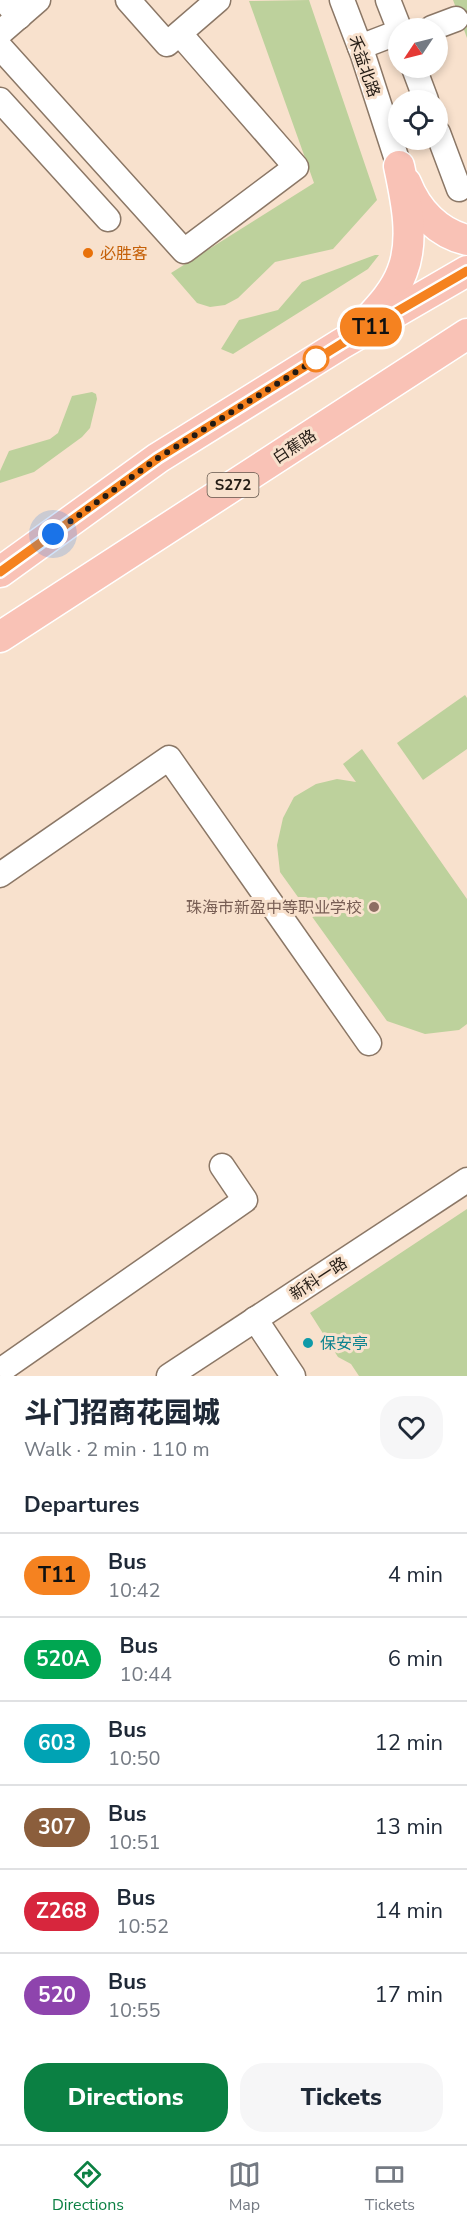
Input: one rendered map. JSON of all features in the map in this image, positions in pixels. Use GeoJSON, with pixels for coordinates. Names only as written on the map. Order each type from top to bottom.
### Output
{"type":"FeatureCollection","features":[{"type":"Feature","properties":{"kind":"main road"},"geometry":{"type":"LineString","coordinates":[[399,166],[409,191],[422,211],[439,228],[467,240]]}},
{"type":"Feature","properties":{"kind":"main road"},"geometry":{"type":"LineString","coordinates":[[341,344],[386,301],[402,272],[407,248],[407,223],[406,197],[399,166]]}},
{"type":"Feature","properties":{"kind":"main road"},"geometry":{"type":"LineString","coordinates":[[0,572],[158,458],[341,344],[467,271]]}},
{"type":"Feature","properties":{"kind":"main road","name":"白蕉路"},"geometry":{"type":"LineString","coordinates":[[0,637],[466,341]]}},
{"type":"Feature","properties":{"kind":"street"},"geometry":{"type":"LineString","coordinates":[[0,33],[12,8],[38,0]]}},
{"type":"Feature","properties":{"kind":"street"},"geometry":{"type":"LineString","coordinates":[[128,0],[167,44],[218,0]]}},
{"type":"Feature","properties":{"kind":"street","name":"禾益北路"},"geometry":{"type":"LineString","coordinates":[[342,0],[399,166]]}},
{"type":"Feature","properties":{"kind":"street"},"geometry":{"type":"LineString","coordinates":[[388,0],[395,18]]}},
{"type":"Feature","properties":{"kind":"street"},"geometry":{"type":"LineString","coordinates":[[448,22],[456,19]]}},
{"type":"Feature","properties":{"kind":"street"},"geometry":{"type":"LineString","coordinates":[[0,47],[184,251],[296,167],[180,33]]}},
{"type":"Feature","properties":{"kind":"street"},"geometry":{"type":"LineString","coordinates":[[360,47],[388,35]]}},
{"type":"Feature","properties":{"kind":"street"},"geometry":{"type":"LineString","coordinates":[[0,100],[108,219]]}},
{"type":"Feature","properties":{"kind":"street"},"geometry":{"type":"LineString","coordinates":[[444,150],[459,189]]}},
{"type":"Feature","properties":{"kind":"street"},"geometry":{"type":"LineString","coordinates":[[0,875],[169,758],[369,1043]]}},
{"type":"Feature","properties":{"kind":"street"},"geometry":{"type":"LineString","coordinates":[[7,1366],[245,1200],[222,1166]]}},
{"type":"Feature","properties":{"kind":"street","name":"新科一路"},"geometry":{"type":"LineString","coordinates":[[169,1376],[467,1180]]}},
{"type":"Feature","properties":{"kind":"street"},"geometry":{"type":"LineString","coordinates":[[255,1319],[284,1373]]}},
{"type":"Feature","properties":{"kind":"green space"},"geometry":{"type":"Polygon","coordinates":[[[309,0],[377,200],[333,249],[275,262],[238,298],[225,305],[210,307],[197,303],[171,273],[314,183],[249,1],[309,0]]]}},
{"type":"Feature","properties":{"kind":"green space"},"geometry":{"type":"Polygon","coordinates":[[[453,0],[467,0],[467,38],[453,0]]]}},
{"type":"Feature","properties":{"kind":"green space"},"geometry":{"type":"Polygon","coordinates":[[[379,255],[368,269],[233,354],[221,349],[239,320],[278,310],[302,282],[379,255]]]}},
{"type":"Feature","properties":{"kind":"green space"},"geometry":{"type":"Polygon","coordinates":[[[92,392],[96,394],[97,399],[90,428],[82,437],[34,472],[0,483],[0,471],[9,451],[50,439],[58,433],[72,396],[92,392]]]}},
{"type":"Feature","properties":{"kind":"green space"},"geometry":{"type":"Polygon","coordinates":[[[465,695],[467,698],[467,749],[423,780],[397,743],[465,695]]]}},
{"type":"Feature","properties":{"kind":"green space"},"geometry":{"type":"Polygon","coordinates":[[[362,749],[467,899],[467,1024],[459,1030],[425,1034],[387,1021],[280,872],[277,845],[283,818],[294,797],[316,784],[337,779],[356,782],[343,764],[362,749]]]}},
{"type":"Feature","properties":{"kind":"green space"},"geometry":{"type":"Polygon","coordinates":[[[467,1209],[467,1376],[359,1376],[351,1364],[338,1357],[310,1313],[467,1209]]]}},
{"type":"Feature","properties":{"kind":"bus line","name":"T11"},"geometry":{"type":"LineString","coordinates":[[0,572],[158,458],[341,344],[467,271]]}},
{"type":"Feature","properties":{"kind":"place","name":"必胜客"},"geometry":{"type":"Point","coordinates":[88,253]}},
{"type":"Feature","properties":{"kind":"place","name":"珠海市新盈中等职业学校"},"geometry":{"type":"Point","coordinates":[374,907]}},
{"type":"Feature","properties":{"kind":"place","name":"保安亭"},"geometry":{"type":"Point","coordinates":[308,1343]}},
{"type":"Feature","properties":{"kind":"route"},"geometry":{"type":"LineString","coordinates":[[53,534],[158,458],[320,357],[316,359]]}}]}
